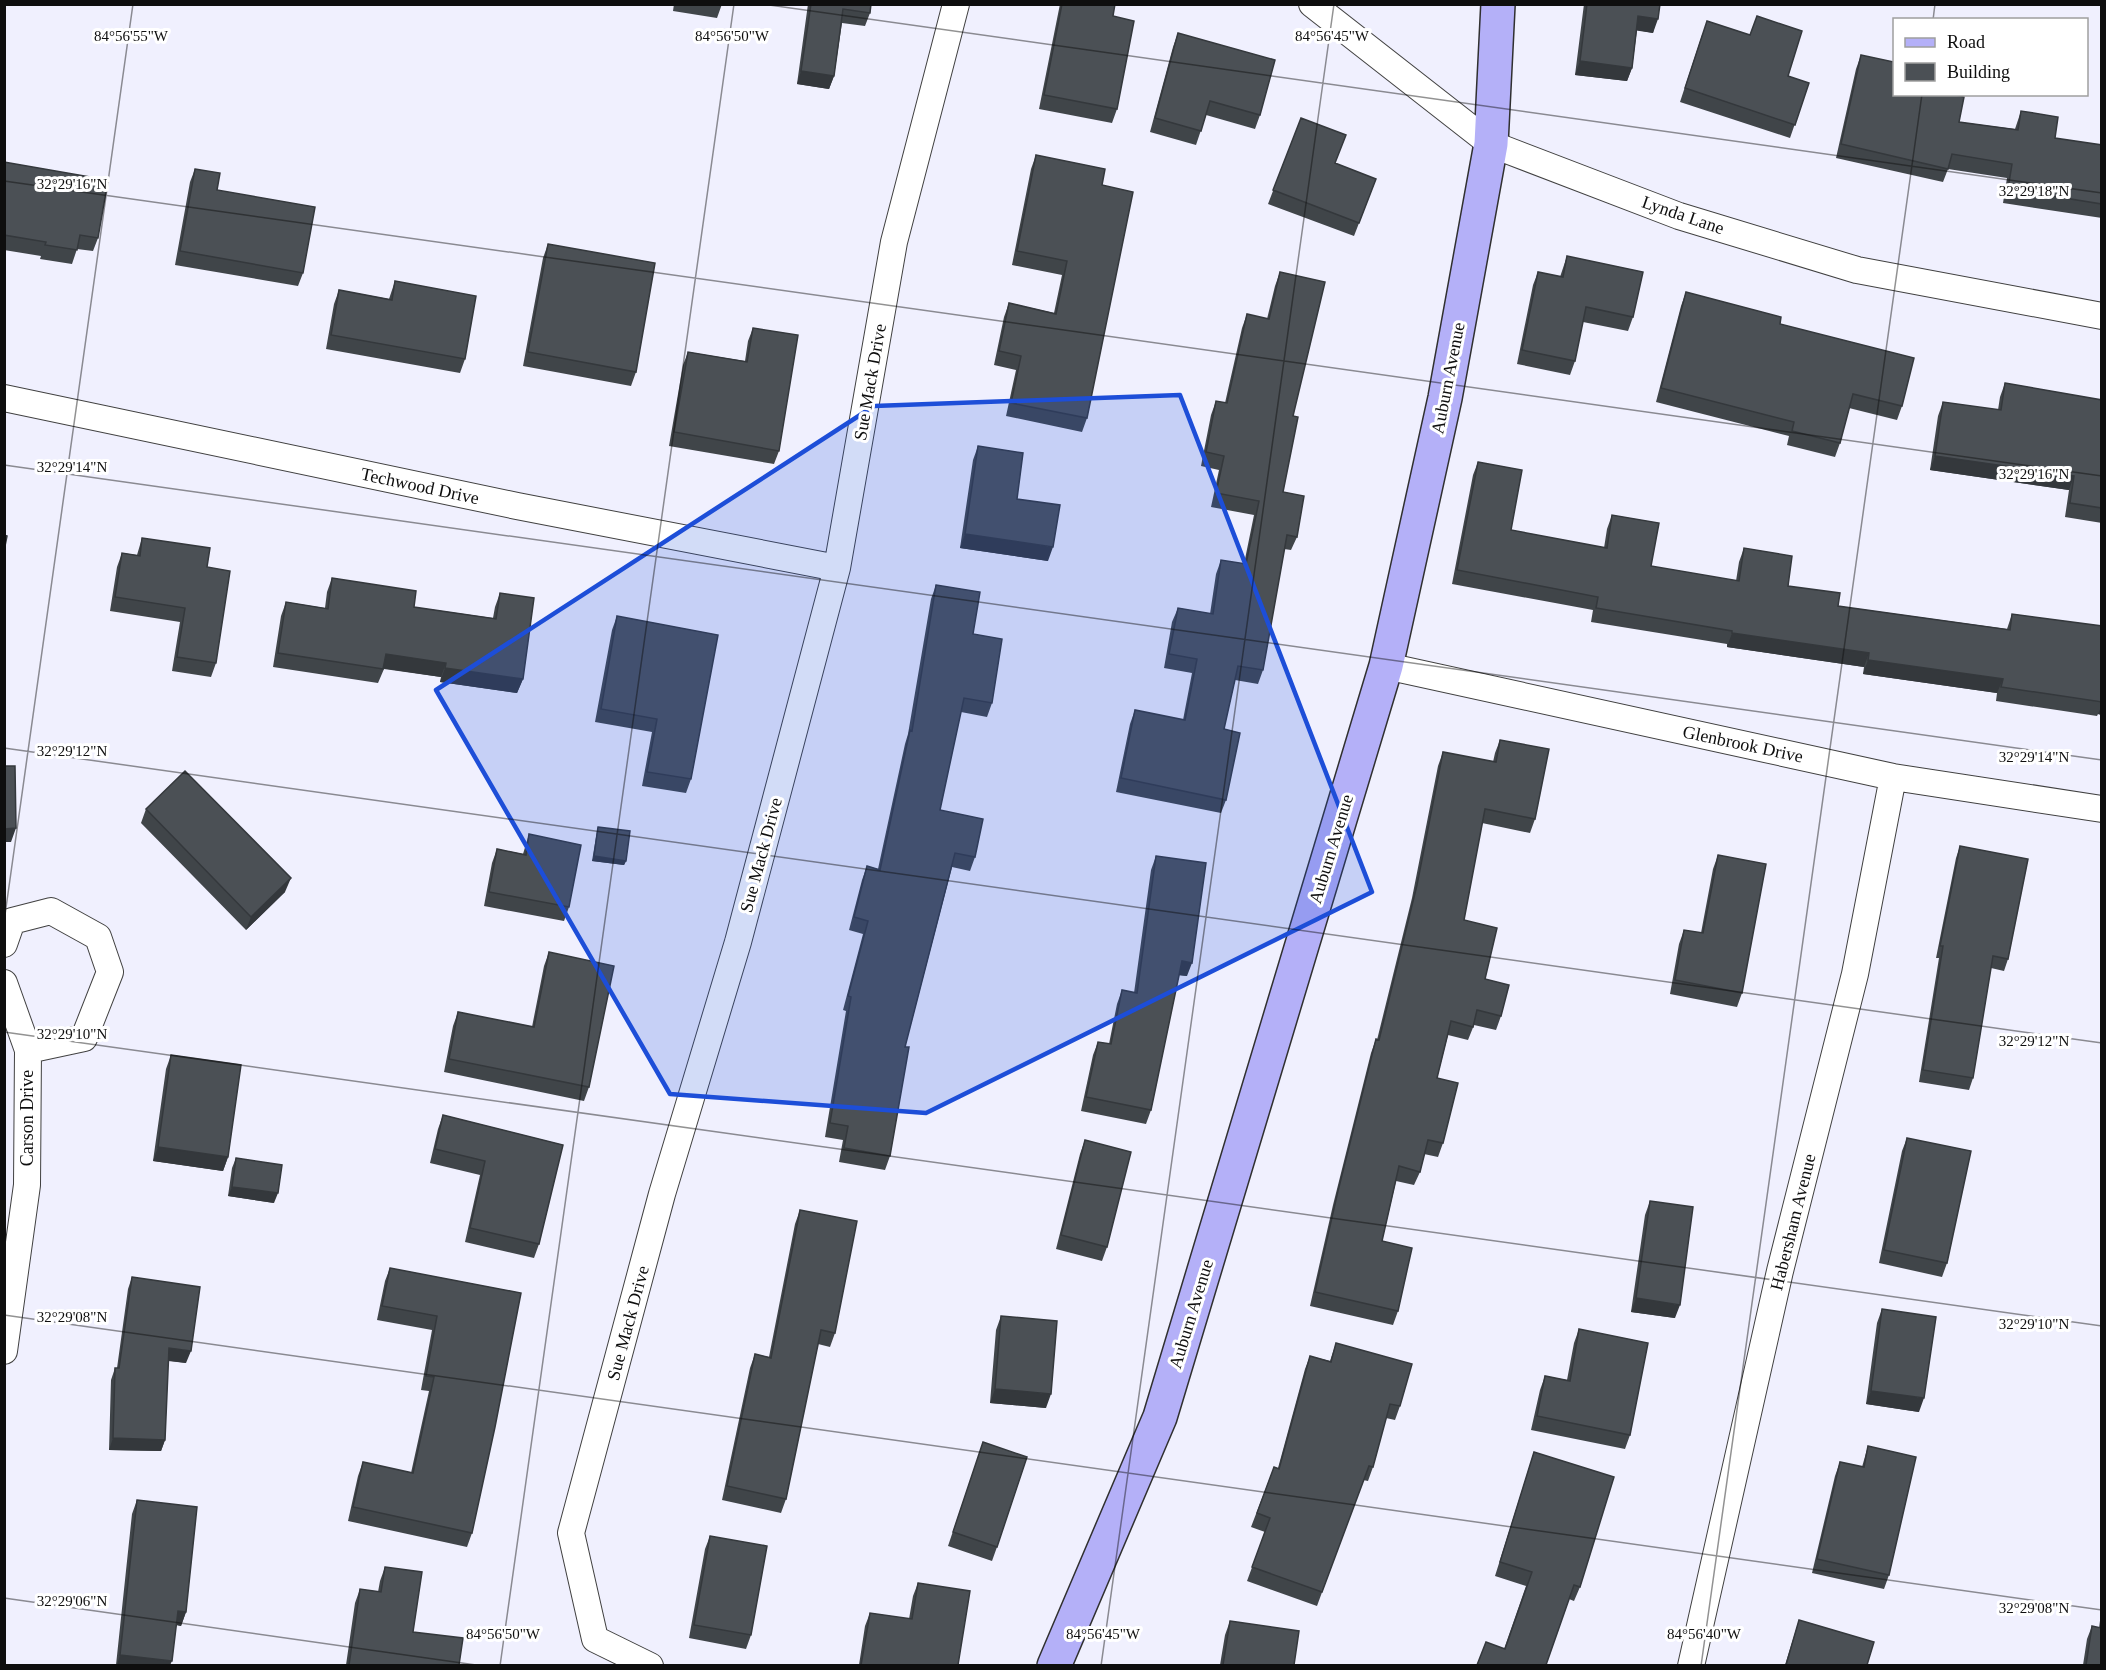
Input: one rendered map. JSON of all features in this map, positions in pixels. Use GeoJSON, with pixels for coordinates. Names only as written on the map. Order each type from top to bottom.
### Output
{"type":"FeatureCollection","features":[{"type":"Feature","properties":{"kind":"street","name":"Sue Mack Drive"},"geometry":{"type":"LineString","coordinates":[[650,1665],[595,1640],[572,1533],[662,1194],[738,942],[837,568],[894,242],[956,4]]}},
{"type":"Feature","properties":{"kind":"street","name":"Lynda Lane"},"geometry":{"type":"LineString","coordinates":[[1312,4],[1491,144],[1679,216],[1857,270],[2102,316]]}},
{"type":"Feature","properties":{"kind":"street","name":"Auburn Avenue"},"geometry":{"type":"LineString","coordinates":[[1054,1665],[1160,1417],[1386,666],[1445,398],[1491,144],[1498,4]]}},
{"type":"Feature","properties":{"kind":"street","name":"Techwood Drive"},"geometry":{"type":"LineString","coordinates":[[4,398],[517,506],[837,568]]}},
{"type":"Feature","properties":{"kind":"street","name":"Glenbrook Drive"},"geometry":{"type":"LineString","coordinates":[[1386,666],[1893,777],[2102,809]]}},
{"type":"Feature","properties":{"kind":"street","name":"Habersham Avenue"},"geometry":{"type":"LineString","coordinates":[[1691,1665],[1780,1271],[1855,974],[1893,777]]}},
{"type":"Feature","properties":{"kind":"street"},"geometry":{"type":"LineString","coordinates":[[4,944],[12,921],[51,911],[98,937],[110,972],[84,1038],[28,1050]]}},
{"type":"Feature","properties":{"kind":"street","name":"Carson Drive"},"geometry":{"type":"LineString","coordinates":[[4,983],[28,1050],[27,1185],[4,1351]]}},
{"type":"Feature","properties":{"kind":"highlighted area"},"geometry":{"type":"Polygon","coordinates":[[[1180,395],[1372,892],[926,1113],[670,1094],[436,690],[874,406],[1180,395]]]}},
{"type":"Feature","properties":{"kind":"building"},"geometry":{"type":"Polygon","coordinates":[[[811,4],[871,4],[870,13],[843,9],[834,76],[801,71],[811,4]]]}},
{"type":"Feature","properties":{"kind":"building"},"geometry":{"type":"Polygon","coordinates":[[[1062,4],[1115,4],[1113,16],[1134,21],[1117,109],[1044,95],[1062,4]]]}},
{"type":"Feature","properties":{"kind":"building"},"geometry":{"type":"Polygon","coordinates":[[[1587,4],[1660,4],[1658,19],[1638,16],[1632,68],[1580,61],[1587,4]]]}},
{"type":"Feature","properties":{"kind":"building"},"geometry":{"type":"Polygon","coordinates":[[[1757,16],[1802,31],[1788,76],[1809,83],[1795,125],[1685,88],[1707,21],[1750,35],[1757,16]]]}},
{"type":"Feature","properties":{"kind":"building"},"geometry":{"type":"Polygon","coordinates":[[[1178,33],[1275,60],[1260,115],[1210,101],[1201,131],[1155,118],[1178,33]]]}},
{"type":"Feature","properties":{"kind":"building"},"geometry":{"type":"Polygon","coordinates":[[[1861,55],[1893,62],[1893,96],[1964,97],[1959,122],[2018,130],[2021,111],[2058,117],[2055,138],[2102,145],[2102,204],[2008,189],[2012,164],[1952,154],[1948,169],[1841,144],[1861,55]]]}},
{"type":"Feature","properties":{"kind":"building"},"geometry":{"type":"Polygon","coordinates":[[[1301,118],[1346,135],[1335,163],[1376,179],[1359,223],[1273,190],[1301,118]]]}},
{"type":"Feature","properties":{"kind":"building"},"geometry":{"type":"Polygon","coordinates":[[[1036,155],[1105,169],[1102,185],[1133,192],[1087,418],[1011,403],[1021,356],[999,351],[1009,303],[1056,314],[1067,261],[1017,251],[1036,155]]]}},
{"type":"Feature","properties":{"kind":"building"},"geometry":{"type":"Polygon","coordinates":[[[4,162],[108,180],[98,238],[80,235],[77,250],[4,235],[4,162]]]}},
{"type":"Feature","properties":{"kind":"building"},"geometry":{"type":"Polygon","coordinates":[[[195,169],[220,173],[217,190],[315,207],[303,273],[180,251],[195,169]]]}},
{"type":"Feature","properties":{"kind":"building"},"geometry":{"type":"Polygon","coordinates":[[[548,244],[655,263],[636,372],[528,352],[548,244]]]}},
{"type":"Feature","properties":{"kind":"building"},"geometry":{"type":"Polygon","coordinates":[[[1567,256],[1643,272],[1633,317],[1586,307],[1575,361],[1522,350],[1538,272],[1563,277],[1567,256]]]}},
{"type":"Feature","properties":{"kind":"building"},"geometry":{"type":"Polygon","coordinates":[[[1280,272],[1325,282],[1293,416],[1298,417],[1283,492],[1304,496],[1297,537],[1287,535],[1263,670],[1238,666],[1224,729],[1240,733],[1226,800],[1121,778],[1135,710],[1185,720],[1197,659],[1169,654],[1178,608],[1213,614],[1221,560],[1246,564],[1259,501],[1216,493],[1224,456],[1206,452],[1216,401],[1227,403],[1247,314],[1269,319],[1280,272]]]}},
{"type":"Feature","properties":{"kind":"building"},"geometry":{"type":"Polygon","coordinates":[[[395,281],[476,296],[465,359],[331,335],[339,290],[392,300],[395,281]]]}},
{"type":"Feature","properties":{"kind":"building"},"geometry":{"type":"Polygon","coordinates":[[[1686,292],[1781,317],[1780,324],[1914,358],[1902,406],[1853,394],[1840,443],[1792,431],[1794,422],[1661,388],[1686,292]]]}},
{"type":"Feature","properties":{"kind":"building"},"geometry":{"type":"Polygon","coordinates":[[[753,328],[798,335],[779,451],[674,432],[688,352],[747,362],[753,328]]]}},
{"type":"Feature","properties":{"kind":"building"},"geometry":{"type":"Polygon","coordinates":[[[2005,383],[2102,400],[2102,508],[2070,503],[2074,476],[1935,456],[1943,402],[2001,410],[2005,383]]]}},
{"type":"Feature","properties":{"kind":"building"},"geometry":{"type":"Polygon","coordinates":[[[978,446],[1023,453],[1017,499],[1060,505],[1053,547],[965,534],[978,446]]]}},
{"type":"Feature","properties":{"kind":"building"},"geometry":{"type":"Polygon","coordinates":[[[1478,462],[1522,470],[1511,530],[1607,548],[1612,515],[1659,523],[1651,566],[1739,581],[1744,548],[1792,556],[1788,586],[1840,593],[1838,606],[2010,630],[2012,614],[2102,626],[2102,702],[2001,687],[2003,679],[1868,660],[1869,653],[1732,633],[1732,631],[1596,608],[1598,597],[1457,570],[1478,462]]]}},
{"type":"Feature","properties":{"kind":"building"},"geometry":{"type":"Polygon","coordinates":[[[4,535],[7,536],[4,551],[4,535]]]}},
{"type":"Feature","properties":{"kind":"building"},"geometry":{"type":"Polygon","coordinates":[[[142,538],[210,548],[207,567],[230,571],[216,663],[177,657],[185,608],[115,597],[122,553],[140,556],[142,538]]]}},
{"type":"Feature","properties":{"kind":"building"},"geometry":{"type":"Polygon","coordinates":[[[332,578],[416,591],[414,607],[496,619],[500,593],[534,598],[523,679],[445,668],[446,663],[386,654],[383,669],[278,653],[286,602],[328,609],[332,578]]]}},
{"type":"Feature","properties":{"kind":"building"},"geometry":{"type":"Polygon","coordinates":[[[936,585],[980,592],[973,634],[1002,639],[992,703],[964,698],[940,810],[983,819],[975,857],[955,853],[905,1047],[909,1047],[890,1156],[844,1148],[848,1126],[830,1123],[851,997],[848,996],[868,921],[854,917],[867,866],[880,870],[910,730],[912,731],[936,585]]]}},
{"type":"Feature","properties":{"kind":"building"},"geometry":{"type":"Polygon","coordinates":[[[617,616],[718,635],[691,779],[647,772],[657,719],[601,709],[617,616]]]}},
{"type":"Feature","properties":{"kind":"building"},"geometry":{"type":"Polygon","coordinates":[[[1500,740],[1549,749],[1535,819],[1485,809],[1464,920],[1497,928],[1485,979],[1509,985],[1501,1016],[1477,1010],[1473,1027],[1451,1021],[1437,1078],[1458,1083],[1443,1143],[1428,1140],[1420,1172],[1399,1166],[1382,1241],[1412,1248],[1398,1311],[1315,1292],[1376,1039],[1379,1040],[1417,885],[1443,752],[1496,762],[1500,740]]]}},
{"type":"Feature","properties":{"kind":"building"},"geometry":{"type":"Polygon","coordinates":[[[4,766],[15,766],[16,828],[4,829],[4,766]]]}},
{"type":"Feature","properties":{"kind":"building"},"geometry":{"type":"Polygon","coordinates":[[[185,771],[291,878],[251,917],[146,809],[185,771]]]}},
{"type":"Feature","properties":{"kind":"building"},"geometry":{"type":"Polygon","coordinates":[[[598,827],[630,831],[626,861],[594,856],[598,827]]]}},
{"type":"Feature","properties":{"kind":"building"},"geometry":{"type":"Polygon","coordinates":[[[529,834],[581,845],[569,907],[489,892],[497,849],[526,855],[529,834]]]}},
{"type":"Feature","properties":{"kind":"building"},"geometry":{"type":"Polygon","coordinates":[[[1960,846],[2028,859],[2008,959],[1993,956],[1973,1078],[1923,1070],[1943,946],[1940,946],[1960,846]]]}},
{"type":"Feature","properties":{"kind":"building"},"geometry":{"type":"Polygon","coordinates":[[[1718,855],[1766,864],[1742,993],[1675,980],[1684,930],[1703,933],[1718,855]]]}},
{"type":"Feature","properties":{"kind":"building"},"geometry":{"type":"Polygon","coordinates":[[[1156,856],[1206,863],[1192,963],[1182,961],[1151,1110],[1086,1097],[1098,1042],[1111,1044],[1122,990],[1137,993],[1156,856]]]}},
{"type":"Feature","properties":{"kind":"building"},"geometry":{"type":"Polygon","coordinates":[[[549,952],[614,966],[589,1087],[449,1059],[458,1012],[534,1027],[549,952]]]}},
{"type":"Feature","properties":{"kind":"building"},"geometry":{"type":"Polygon","coordinates":[[[171,1055],[241,1065],[228,1157],[158,1147],[171,1055]]]}},
{"type":"Feature","properties":{"kind":"building"},"geometry":{"type":"Polygon","coordinates":[[[443,1115],[563,1145],[539,1244],[470,1228],[485,1161],[435,1149],[443,1115]]]}},
{"type":"Feature","properties":{"kind":"building"},"geometry":{"type":"Polygon","coordinates":[[[1907,1138],[1971,1151],[1947,1263],[1884,1250],[1907,1138]]]}},
{"type":"Feature","properties":{"kind":"building"},"geometry":{"type":"Polygon","coordinates":[[[1085,1140],[1131,1152],[1107,1247],[1061,1235],[1085,1140]]]}},
{"type":"Feature","properties":{"kind":"building"},"geometry":{"type":"Polygon","coordinates":[[[236,1158],[282,1165],[278,1193],[232,1187],[236,1158]]]}},
{"type":"Feature","properties":{"kind":"building"},"geometry":{"type":"Polygon","coordinates":[[[1650,1201],[1693,1207],[1680,1305],[1636,1298],[1650,1201]]]}},
{"type":"Feature","properties":{"kind":"building"},"geometry":{"type":"Polygon","coordinates":[[[800,1210],[857,1221],[835,1333],[821,1330],[786,1499],[727,1486],[755,1354],[771,1358],[800,1210]]]}},
{"type":"Feature","properties":{"kind":"building"},"geometry":{"type":"Polygon","coordinates":[[[390,1268],[521,1293],[472,1533],[353,1507],[363,1462],[413,1473],[434,1377],[426,1376],[437,1316],[382,1306],[390,1268]]]}},
{"type":"Feature","properties":{"kind":"building"},"geometry":{"type":"Polygon","coordinates":[[[132,1277],[200,1287],[191,1351],[169,1348],[165,1440],[113,1438],[115,1368],[119,1368],[132,1277]]]}},
{"type":"Feature","properties":{"kind":"building"},"geometry":{"type":"Polygon","coordinates":[[[1882,1309],[1936,1317],[1924,1398],[1871,1391],[1882,1309]]]}},
{"type":"Feature","properties":{"kind":"building"},"geometry":{"type":"Polygon","coordinates":[[[1001,1316],[1057,1321],[1051,1394],[995,1389],[1001,1316]]]}},
{"type":"Feature","properties":{"kind":"building"},"geometry":{"type":"Polygon","coordinates":[[[1579,1329],[1648,1343],[1630,1435],[1537,1416],[1545,1376],[1570,1381],[1579,1329]]]}},
{"type":"Feature","properties":{"kind":"building"},"geometry":{"type":"Polygon","coordinates":[[[1336,1343],[1412,1364],[1400,1406],[1390,1404],[1373,1467],[1369,1466],[1322,1592],[1252,1567],[1270,1518],[1257,1513],[1274,1467],[1279,1469],[1310,1356],[1331,1362],[1336,1343]]]}},
{"type":"Feature","properties":{"kind":"building"},"geometry":{"type":"Polygon","coordinates":[[[983,1442],[1027,1457],[997,1547],[953,1532],[983,1442]]]}},
{"type":"Feature","properties":{"kind":"building"},"geometry":{"type":"Polygon","coordinates":[[[1868,1446],[1916,1457],[1889,1575],[1817,1559],[1840,1462],[1864,1467],[1868,1446]]]}},
{"type":"Feature","properties":{"kind":"building"},"geometry":{"type":"Polygon","coordinates":[[[1534,1452],[1614,1477],[1580,1587],[1574,1585],[1546,1665],[1477,1665],[1486,1642],[1505,1649],[1532,1572],[1500,1562],[1534,1452]]]}},
{"type":"Feature","properties":{"kind":"building"},"geometry":{"type":"Polygon","coordinates":[[[137,1500],[197,1507],[186,1612],[178,1611],[172,1661],[120,1655],[137,1500]]]}},
{"type":"Feature","properties":{"kind":"building"},"geometry":{"type":"Polygon","coordinates":[[[710,1536],[767,1546],[751,1635],[694,1625],[710,1536]]]}},
{"type":"Feature","properties":{"kind":"building"},"geometry":{"type":"Polygon","coordinates":[[[385,1567],[422,1572],[413,1632],[463,1638],[459,1665],[349,1665],[360,1589],[381,1592],[385,1567]]]}},
{"type":"Feature","properties":{"kind":"building"},"geometry":{"type":"Polygon","coordinates":[[[918,1583],[970,1591],[958,1665],[861,1665],[870,1613],[912,1619],[918,1583]]]}},
{"type":"Feature","properties":{"kind":"building"},"geometry":{"type":"Polygon","coordinates":[[[1799,1620],[1874,1642],[1867,1665],[1786,1665],[1799,1620]]]}},
{"type":"Feature","properties":{"kind":"building"},"geometry":{"type":"Polygon","coordinates":[[[1230,1621],[1299,1631],[1294,1665],[1223,1665],[1230,1621]]]}},
{"type":"Feature","properties":{"kind":"building"},"geometry":{"type":"Polygon","coordinates":[[[2092,1626],[2101,1628],[2102,1626],[2102,1665],[2086,1665],[2092,1626]]]}}]}
